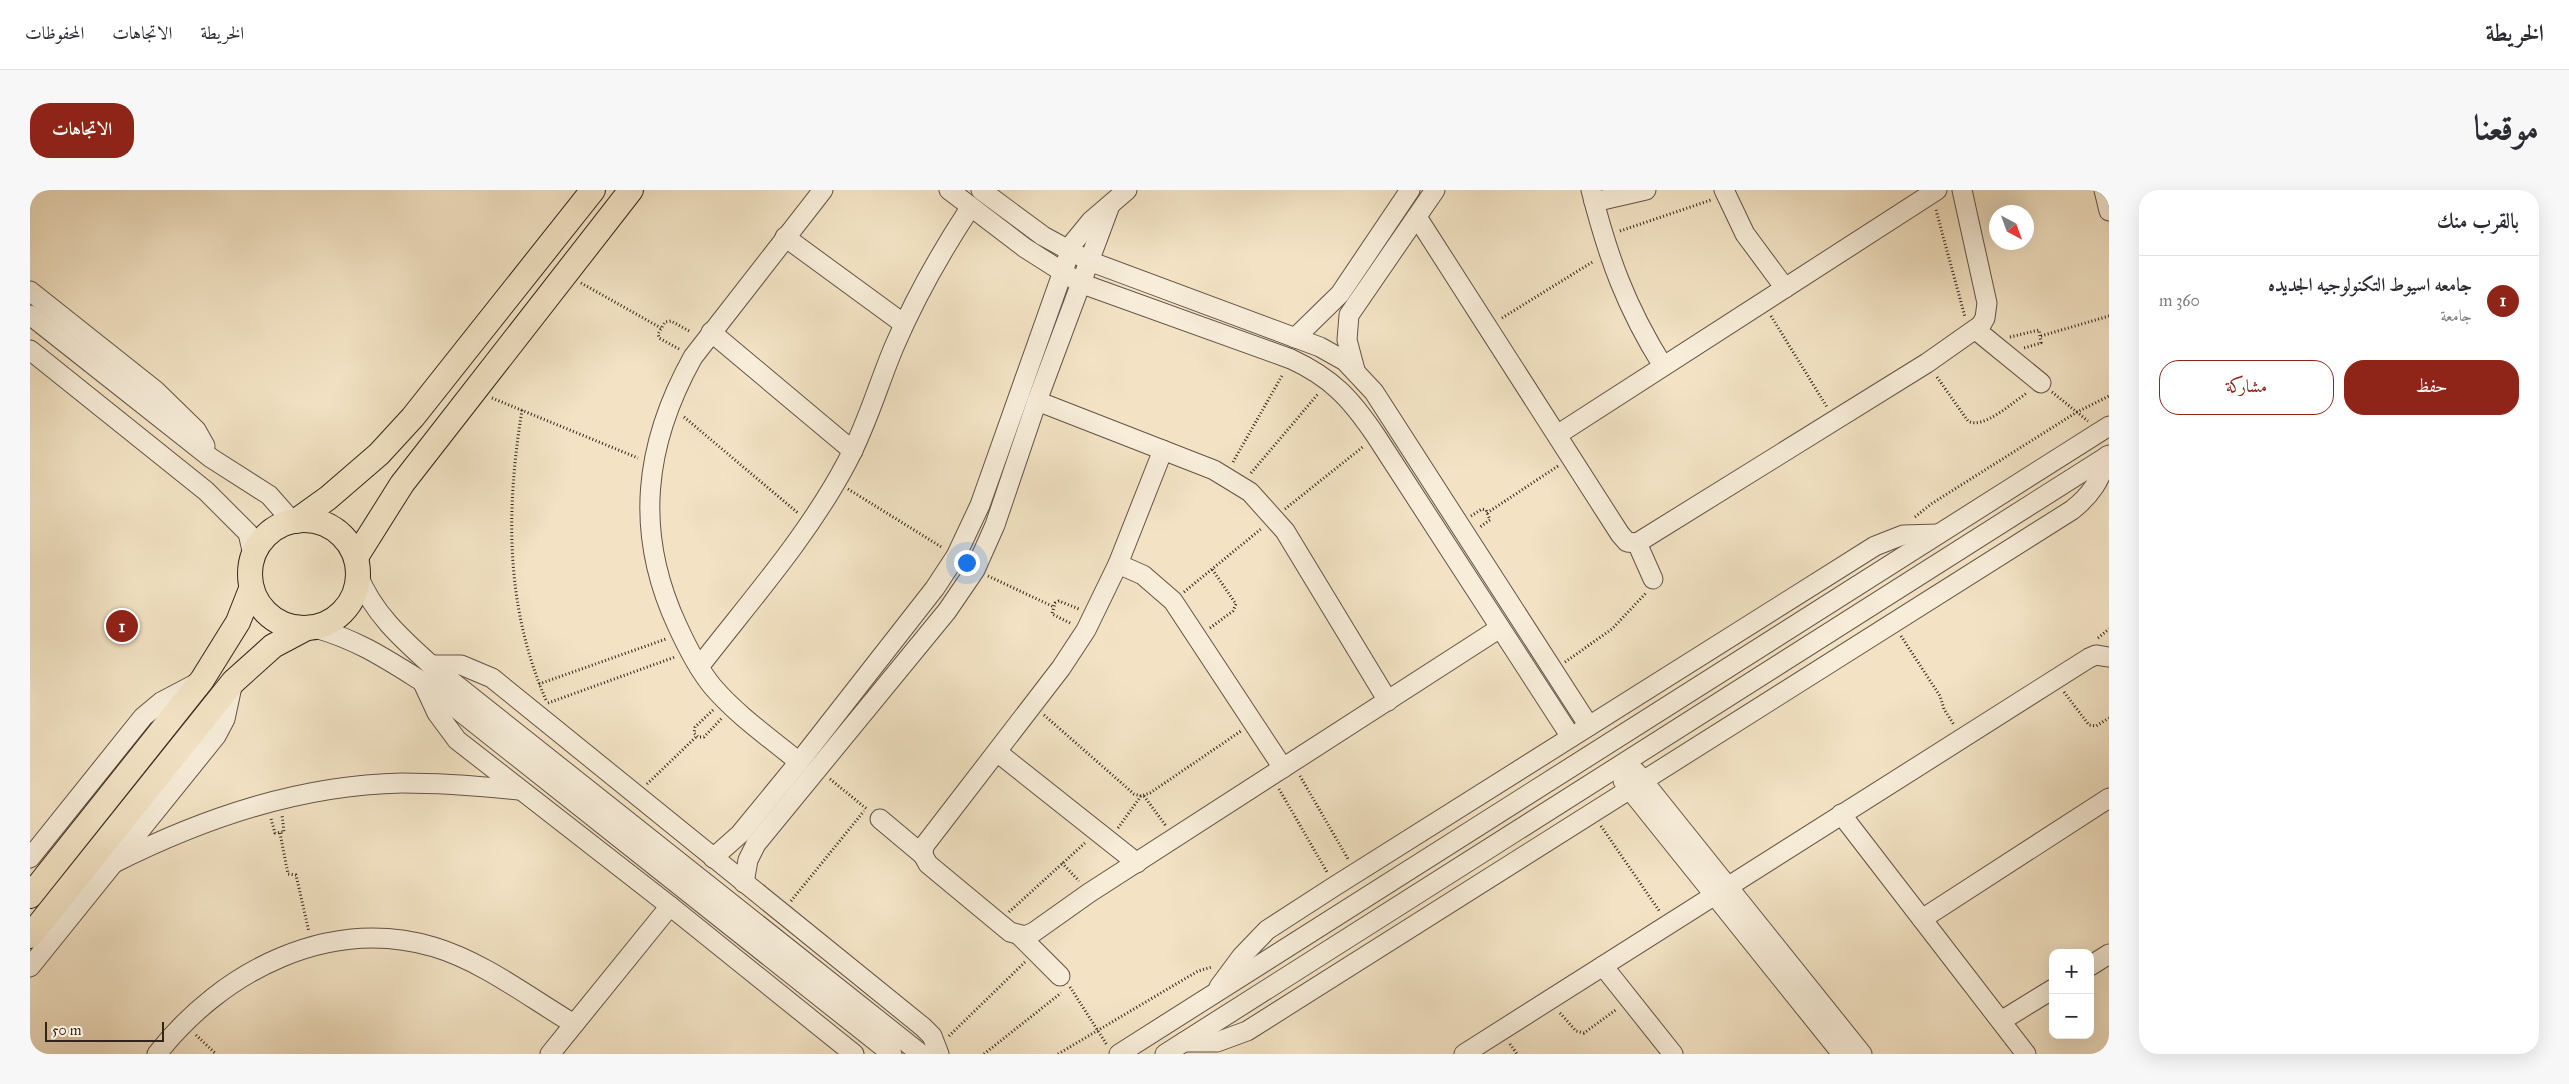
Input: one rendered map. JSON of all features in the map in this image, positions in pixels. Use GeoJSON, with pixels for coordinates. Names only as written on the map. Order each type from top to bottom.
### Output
{"type":"FeatureCollection","features":[{"type":"Feature","properties":{"kind":"main road"},"geometry":{"type":"LineString","coordinates":[[30,896],[202,680],[238,622],[251,589],[250,566],[253,555],[269,533],[294,521],[366,465],[413,417],[593,190]]}},
{"type":"Feature","properties":{"kind":"main road"},"geometry":{"type":"LineString","coordinates":[[357,566],[402,484],[631,190]]}},
{"type":"Feature","properties":{"kind":"main road"},"geometry":{"type":"LineString","coordinates":[[30,936],[233,682],[273,646],[310,628],[329,623],[341,614],[350,603],[356,589],[357,566],[346,540],[332,528],[315,521],[294,521]]}},
{"type":"Feature","properties":{"kind":"main road"},"geometry":{"type":"LineString","coordinates":[[251,589],[261,608],[277,622],[290,627],[310,628]]}},
{"type":"Feature","properties":{"kind":"street"},"geometry":{"type":"LineString","coordinates":[[799,762],[728,703],[694,659],[662,589],[654,555],[650,521],[653,464],[663,419],[693,357],[823,190]]}},
{"type":"Feature","properties":{"kind":"street"},"geometry":{"type":"LineString","coordinates":[[949,190],[970,208],[1072,278],[1291,358],[1330,380],[1356,406],[1571,737]]}},
{"type":"Feature","properties":{"kind":"street"},"geometry":{"type":"LineString","coordinates":[[981,190],[1023,222],[1070,252],[1088,261],[1333,353],[1355,370],[1374,392],[1589,726]]}},
{"type":"Feature","properties":{"kind":"street"},"geometry":{"type":"LineString","coordinates":[[744,883],[748,860],[756,844],[947,611],[975,570],[995,525],[1037,401],[1072,278],[1070,252],[1077,236],[1127,190]]}},
{"type":"Feature","properties":{"kind":"street"},"geometry":{"type":"LineString","coordinates":[[1295,338],[1340,294],[1410,190]]}},
{"type":"Feature","properties":{"kind":"street"},"geometry":{"type":"LineString","coordinates":[[1355,370],[1347,340],[1349,315],[1435,190]]}},
{"type":"Feature","properties":{"kind":"street"},"geometry":{"type":"LineString","coordinates":[[1646,190],[1592,196],[1605,245],[1628,304],[1663,366]]}},
{"type":"Feature","properties":{"kind":"street"},"geometry":{"type":"LineString","coordinates":[[1636,544],[1927,363],[1972,332],[1985,318],[1987,303],[1962,190]]}},
{"type":"Feature","properties":{"kind":"street"},"geometry":{"type":"LineString","coordinates":[[2104,190],[2109,211]]}},
{"type":"Feature","properties":{"kind":"street"},"geometry":{"type":"LineString","coordinates":[[1725,192],[1757,253],[1784,288]]}},
{"type":"Feature","properties":{"kind":"street"},"geometry":{"type":"LineString","coordinates":[[1557,435],[1935,192]]}},
{"type":"Feature","properties":{"kind":"street"},"geometry":{"type":"LineString","coordinates":[[713,858],[740,834],[799,762],[935,588],[956,556],[974,523],[1072,278],[1088,261],[1112,203]]}},
{"type":"Feature","properties":{"kind":"street"},"geometry":{"type":"LineString","coordinates":[[694,659],[810,523],[836,482],[853,451],[904,324],[933,268],[970,208]]}},
{"type":"Feature","properties":{"kind":"street"},"geometry":{"type":"LineString","coordinates":[[1417,217],[1623,539],[1636,544],[1652,580]]}},
{"type":"Feature","properties":{"kind":"street"},"geometry":{"type":"LineString","coordinates":[[786,237],[904,324]]}},
{"type":"Feature","properties":{"kind":"street"},"geometry":{"type":"LineString","coordinates":[[30,291],[178,410],[196,430],[211,458]]}},
{"type":"Feature","properties":{"kind":"street"},"geometry":{"type":"LineString","coordinates":[[30,315],[211,458],[269,495],[294,521]]}},
{"type":"Feature","properties":{"kind":"street"},"geometry":{"type":"LineString","coordinates":[[1972,332],[1998,348],[2041,383]]}},
{"type":"Feature","properties":{"kind":"street"},"geometry":{"type":"LineString","coordinates":[[708,336],[853,451]]}},
{"type":"Feature","properties":{"kind":"street"},"geometry":{"type":"LineString","coordinates":[[30,350],[206,491],[248,533],[253,555]]}},
{"type":"Feature","properties":{"kind":"street"},"geometry":{"type":"LineString","coordinates":[[1037,401],[1233,480],[1260,502],[1285,531],[1388,701]]}},
{"type":"Feature","properties":{"kind":"street"},"geometry":{"type":"LineString","coordinates":[[1113,1050],[1212,996],[2105,428]]}},
{"type":"Feature","properties":{"kind":"street"},"geometry":{"type":"LineString","coordinates":[[923,856],[926,842],[1061,668],[1090,622],[1118,564],[1162,450]]}},
{"type":"Feature","properties":{"kind":"street"},"geometry":{"type":"LineString","coordinates":[[1184,1042],[1216,1042],[1247,1032],[2078,505],[2095,487],[2103,472],[2108,455]]}},
{"type":"Feature","properties":{"kind":"street"},"geometry":{"type":"LineString","coordinates":[[1165,1054],[2108,455]]}},
{"type":"Feature","properties":{"kind":"street"},"geometry":{"type":"LineString","coordinates":[[1212,996],[1267,930],[1335,886],[1875,546],[1903,535],[1938,534]]}},
{"type":"Feature","properties":{"kind":"street"},"geometry":{"type":"LineString","coordinates":[[1118,564],[1143,575],[1164,591],[1198,637],[1282,769]]}},
{"type":"Feature","properties":{"kind":"street"},"geometry":{"type":"LineString","coordinates":[[357,566],[364,590],[382,618],[427,673],[892,1054]]}},
{"type":"Feature","properties":{"kind":"street"},"geometry":{"type":"LineString","coordinates":[[310,628],[366,646],[427,673],[932,1052]]}},
{"type":"Feature","properties":{"kind":"street"},"geometry":{"type":"LineString","coordinates":[[1020,936],[1034,932],[1089,894],[1500,628]]}},
{"type":"Feature","properties":{"kind":"street"},"geometry":{"type":"LineString","coordinates":[[1464,1054],[2089,658],[2107,654]]}},
{"type":"Feature","properties":{"kind":"street"},"geometry":{"type":"LineString","coordinates":[[427,673],[461,665],[492,678],[923,1027],[932,1036],[932,1052]]}},
{"type":"Feature","properties":{"kind":"street"},"geometry":{"type":"LineString","coordinates":[[427,673],[437,713],[457,740],[670,906],[854,1054]]}},
{"type":"Feature","properties":{"kind":"street"},"geometry":{"type":"LineString","coordinates":[[30,858],[143,717],[174,694],[202,680]]}},
{"type":"Feature","properties":{"kind":"street"},"geometry":{"type":"LineString","coordinates":[[30,967],[216,736],[225,718],[233,682]]}},
{"type":"Feature","properties":{"kind":"street"},"geometry":{"type":"LineString","coordinates":[[997,752],[1137,863]]}},
{"type":"Feature","properties":{"kind":"street"},"geometry":{"type":"LineString","coordinates":[[1621,766],[1721,891],[1862,1054]]}},
{"type":"Feature","properties":{"kind":"street"},"geometry":{"type":"LineString","coordinates":[[114,863],[163,839],[214,818],[267,803],[340,788],[400,783],[460,784],[520,790]]}},
{"type":"Feature","properties":{"kind":"street"},"geometry":{"type":"LineString","coordinates":[[1922,919],[2109,798]]}},
{"type":"Feature","properties":{"kind":"street"},"geometry":{"type":"LineString","coordinates":[[873,814],[923,856],[928,864],[997,922],[1010,932],[1020,936],[1065,981]]}},
{"type":"Feature","properties":{"kind":"street"},"geometry":{"type":"LineString","coordinates":[[1841,814],[2026,1054]]}},
{"type":"Feature","properties":{"kind":"street"},"geometry":{"type":"LineString","coordinates":[[1721,891],[1842,1054]]}},
{"type":"Feature","properties":{"kind":"street"},"geometry":{"type":"LineString","coordinates":[[550,1054],[670,906]]}},
{"type":"Feature","properties":{"kind":"street"},"geometry":{"type":"LineString","coordinates":[[157,1054],[183,1022],[212,996],[244,974],[279,958],[312,947],[354,940],[393,939],[435,947],[474,964],[574,1024]]}},
{"type":"Feature","properties":{"kind":"street"},"geometry":{"type":"LineString","coordinates":[[2094,963],[2109,954]]}},
{"type":"Feature","properties":{"kind":"street"},"geometry":{"type":"LineString","coordinates":[[1603,966],[1673,1054]]}},
{"type":"Feature","properties":{"kind":"street"},"geometry":{"type":"LineString","coordinates":[[2001,1021],[2049,991]]}},
{"type":"Feature","properties":{"kind":"path"},"geometry":{"type":"LineString","coordinates":[[1487,327],[1605,245],[1725,192]]}},
{"type":"Feature","properties":{"kind":"path"},"geometry":{"type":"LineString","coordinates":[[1935,192],[1972,332]]}},
{"type":"Feature","properties":{"kind":"path"},"geometry":{"type":"LineString","coordinates":[[565,274],[661,328]]}},
{"type":"Feature","properties":{"kind":"path"},"geometry":{"type":"LineString","coordinates":[[1763,302],[1835,420]]}},
{"type":"Feature","properties":{"kind":"path"},"geometry":{"type":"LineString","coordinates":[[2041,336],[2109,316]]}},
{"type":"Feature","properties":{"kind":"path"},"geometry":{"type":"LineString","coordinates":[[693,357],[660,339],[658,334],[665,322],[671,321],[708,336]]}},
{"type":"Feature","properties":{"kind":"path"},"geometry":{"type":"LineString","coordinates":[[2038,330],[2041,336],[2040,344],[1998,348],[2038,330]]}},
{"type":"Feature","properties":{"kind":"path"},"geometry":{"type":"LineString","coordinates":[[1233,480],[1291,358]]}},
{"type":"Feature","properties":{"kind":"path"},"geometry":{"type":"LineString","coordinates":[[1927,363],[1968,421],[1975,424],[1982,423],[2041,383],[2076,412],[2105,428]]}},
{"type":"Feature","properties":{"kind":"path"},"geometry":{"type":"LineString","coordinates":[[1233,480],[1330,380]]}},
{"type":"Feature","properties":{"kind":"path"},"geometry":{"type":"LineString","coordinates":[[474,390],[653,464]]}},
{"type":"Feature","properties":{"kind":"path"},"geometry":{"type":"LineString","coordinates":[[1903,535],[1922,510],[2076,412],[2109,396]]}},
{"type":"Feature","properties":{"kind":"path"},"geometry":{"type":"LineString","coordinates":[[669,404],[810,523]]}},
{"type":"Feature","properties":{"kind":"path"},"geometry":{"type":"LineString","coordinates":[[522,410],[513,465],[510,520],[513,576],[523,630],[539,684],[562,734]]}},
{"type":"Feature","properties":{"kind":"path"},"geometry":{"type":"LineString","coordinates":[[1487,513],[1571,458]]}},
{"type":"Feature","properties":{"kind":"path"},"geometry":{"type":"LineString","coordinates":[[836,482],[956,556]]}},
{"type":"Feature","properties":{"kind":"path"},"geometry":{"type":"LineString","coordinates":[[1198,637],[1235,608],[1235,600],[1212,569]]}},
{"type":"Feature","properties":{"kind":"path"},"geometry":{"type":"LineString","coordinates":[[975,570],[1054,606]]}},
{"type":"Feature","properties":{"kind":"path"},"geometry":{"type":"LineString","coordinates":[[1553,671],[1612,629],[1645,594],[1652,580]]}},
{"type":"Feature","properties":{"kind":"path"},"geometry":{"type":"LineString","coordinates":[[1059,602],[1090,622],[1052,614],[1054,606],[1059,602]]}},
{"type":"Feature","properties":{"kind":"path"},"geometry":{"type":"LineString","coordinates":[[1892,623],[1940,696],[1944,708],[1963,737]]}},
{"type":"Feature","properties":{"kind":"path"},"geometry":{"type":"LineString","coordinates":[[539,684],[681,634]]}},
{"type":"Feature","properties":{"kind":"path"},"geometry":{"type":"LineString","coordinates":[[548,703],[694,659]]}},
{"type":"Feature","properties":{"kind":"path"},"geometry":{"type":"LineString","coordinates":[[2056,679],[2086,723],[2096,726],[2109,718]]}},
{"type":"Feature","properties":{"kind":"path"},"geometry":{"type":"LineString","coordinates":[[697,736],[694,731],[695,728],[728,703]]}},
{"type":"Feature","properties":{"kind":"path"},"geometry":{"type":"LineString","coordinates":[[697,736],[704,737],[728,703]]}},
{"type":"Feature","properties":{"kind":"path"},"geometry":{"type":"LineString","coordinates":[[1032,705],[1142,796],[1175,838]]}},
{"type":"Feature","properties":{"kind":"path"},"geometry":{"type":"LineString","coordinates":[[997,922],[1062,863],[1103,836],[1142,796],[1253,723]]}},
{"type":"Feature","properties":{"kind":"path"},"geometry":{"type":"LineString","coordinates":[[636,795],[697,736]]}},
{"type":"Feature","properties":{"kind":"path"},"geometry":{"type":"LineString","coordinates":[[1282,769],[1356,873]]}},
{"type":"Feature","properties":{"kind":"path"},"geometry":{"type":"LineString","coordinates":[[1282,769],[1335,886]]}},
{"type":"Feature","properties":{"kind":"path"},"geometry":{"type":"LineString","coordinates":[[781,913],[873,814],[817,770]]}},
{"type":"Feature","properties":{"kind":"path"},"geometry":{"type":"LineString","coordinates":[[1592,813],[1668,925]]}},
{"type":"Feature","properties":{"kind":"path"},"geometry":{"type":"LineString","coordinates":[[280,833],[288,874],[296,875],[312,947]]}},
{"type":"Feature","properties":{"kind":"path"},"geometry":{"type":"LineString","coordinates":[[1062,863],[1089,894]]}},
{"type":"Feature","properties":{"kind":"path"},"geometry":{"type":"LineString","coordinates":[[932,1052],[1036,952]]}},
{"type":"Feature","properties":{"kind":"path"},"geometry":{"type":"LineString","coordinates":[[1058,1054],[1198,971],[1218,967],[1231,971]]}},
{"type":"Feature","properties":{"kind":"path"},"geometry":{"type":"LineString","coordinates":[[984,1054],[1065,981],[1113,1050]]}},
{"type":"Feature","properties":{"kind":"path"},"geometry":{"type":"LineString","coordinates":[[1549,1000],[1580,1033],[1588,1031],[1630,1000]]}},
{"type":"Feature","properties":{"kind":"path"},"geometry":{"type":"LineString","coordinates":[[183,1022],[216,1054]]}},
{"type":"Feature","properties":{"kind":"place","name":"جامعه اسيوط التكنولوجيه الجديده"},"geometry":{"type":"Point","coordinates":[122,626]}}]}
